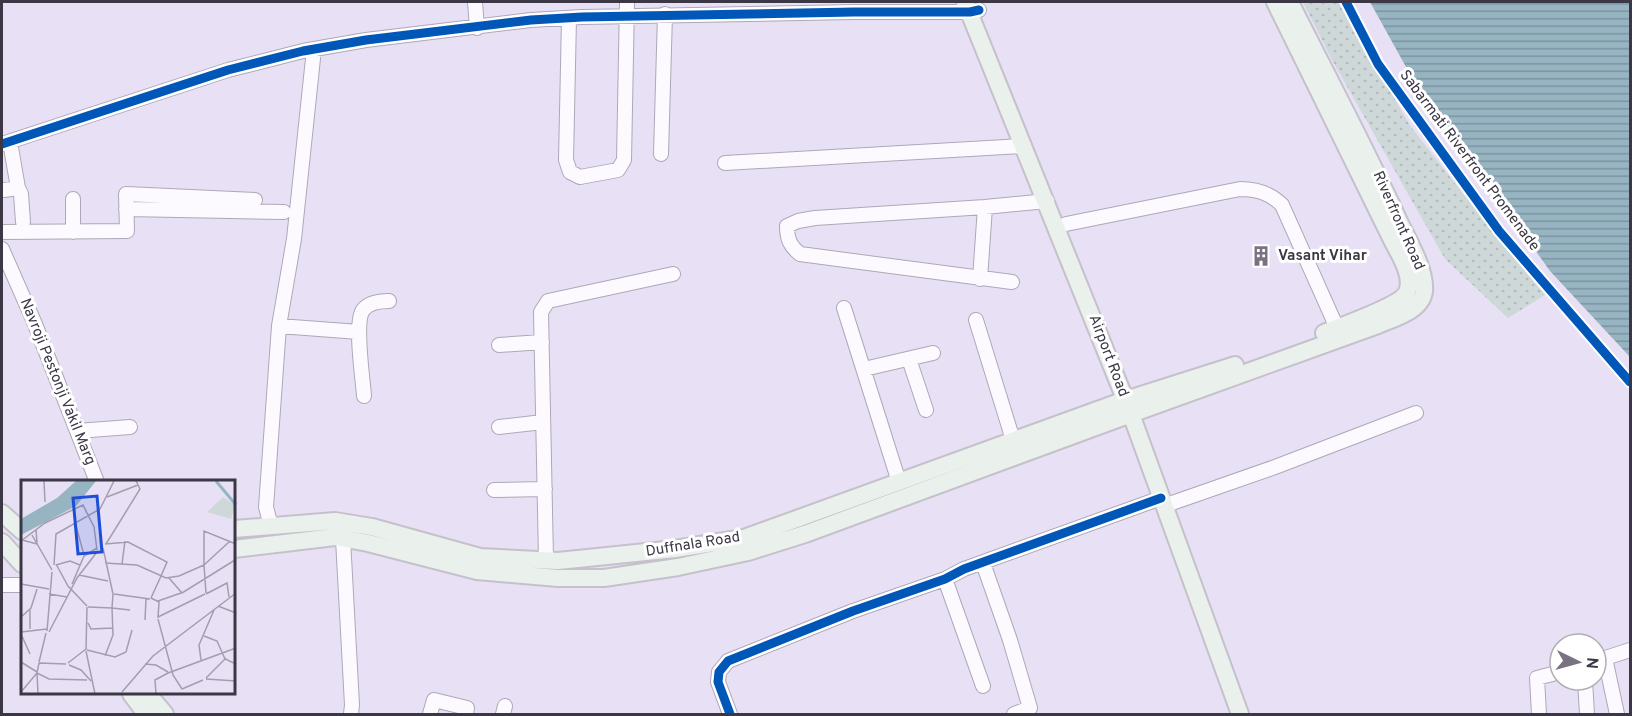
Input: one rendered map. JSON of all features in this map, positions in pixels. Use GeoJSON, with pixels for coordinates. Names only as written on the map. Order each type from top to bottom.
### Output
{"type":"FeatureCollection","features":[{"type":"Feature","properties":{"kind":"main road","name":"Riverfront Road"},"geometry":{"type":"LineString","coordinates":[[1132,406],[1366,317],[1403,298],[1407,291],[1406,268],[1275,2]]}},
{"type":"Feature","properties":{"kind":"main road","name":"Riverfront Road"},"geometry":{"type":"LineString","coordinates":[[1132,406],[1378,325],[1402,315],[1419,303],[1422,298],[1423,279],[1417,259],[1374,167],[1290,2]]}},
{"type":"Feature","properties":{"kind":"main road","name":"Airport Road"},"geometry":{"type":"LineString","coordinates":[[972,6],[1066,224],[1115,346],[1132,406]]}},
{"type":"Feature","properties":{"kind":"main road","name":"Airport Road"},"geometry":{"type":"LineString","coordinates":[[972,6],[1024,146],[1132,406],[1250,714]]}},
{"type":"Feature","properties":{"kind":"main road","name":"Duffnala Road"},"geometry":{"type":"LineString","coordinates":[[236,529],[335,521],[372,526],[480,557],[558,561],[675,549],[744,538],[1013,440],[1132,406]]}},
{"type":"Feature","properties":{"kind":"main road"},"geometry":{"type":"LineString","coordinates":[[236,549],[335,537],[368,543],[477,571],[558,578],[604,578],[678,567],[748,552],[805,534],[1132,406]]}},
{"type":"Feature","properties":{"kind":"main road","name":"Airport Road"},"geometry":{"type":"LineString","coordinates":[[1167,501],[1239,714]]}},
{"type":"Feature","properties":{"kind":"main road"},"geometry":{"type":"LineString","coordinates":[[2,513],[21,530]]}},
{"type":"Feature","properties":{"kind":"main road"},"geometry":{"type":"LineString","coordinates":[[2,542],[21,563]]}},
{"type":"Feature","properties":{"kind":"main road"},"geometry":{"type":"LineString","coordinates":[[132,695],[146,714]]}},
{"type":"Feature","properties":{"kind":"main road"},"geometry":{"type":"LineString","coordinates":[[150,695],[165,714]]}},
{"type":"Feature","properties":{"kind":"street"},"geometry":{"type":"LineString","coordinates":[[475,2],[477,28]]}},
{"type":"Feature","properties":{"kind":"street"},"geometry":{"type":"LineString","coordinates":[[22,222],[21,194],[11,189],[6,143],[228,70],[314,50],[366,40],[531,20],[569,18],[627,9],[665,14],[854,12],[972,6]]}},
{"type":"Feature","properties":{"kind":"street"},"geometry":{"type":"LineString","coordinates":[[569,18],[566,160],[570,172],[580,177],[618,170],[624,160],[627,9]]}},
{"type":"Feature","properties":{"kind":"street"},"geometry":{"type":"LineString","coordinates":[[661,154],[665,14]]}},
{"type":"Feature","properties":{"kind":"street"},"geometry":{"type":"LineString","coordinates":[[271,526],[266,507],[279,326],[294,239],[314,50]]}},
{"type":"Feature","properties":{"kind":"street"},"geometry":{"type":"LineString","coordinates":[[725,163],[1024,146]]}},
{"type":"Feature","properties":{"kind":"street"},"geometry":{"type":"LineString","coordinates":[[1066,224],[1239,189],[1258,190],[1269,194],[1282,206],[1337,328]]}},
{"type":"Feature","properties":{"kind":"street"},"geometry":{"type":"LineString","coordinates":[[2,232],[127,231],[126,194],[255,200]]}},
{"type":"Feature","properties":{"kind":"street"},"geometry":{"type":"LineString","coordinates":[[73,232],[74,199]]}},
{"type":"Feature","properties":{"kind":"street"},"geometry":{"type":"LineString","coordinates":[[1012,282],[800,254],[793,248],[787,236],[787,226],[815,218],[1047,201]]}},
{"type":"Feature","properties":{"kind":"street"},"geometry":{"type":"LineString","coordinates":[[980,279],[985,207]]}},
{"type":"Feature","properties":{"kind":"street"},"geometry":{"type":"LineString","coordinates":[[126,209],[284,212]]}},
{"type":"Feature","properties":{"kind":"street","name":"Navroji Pestonji Vakil Marg"},"geometry":{"type":"LineString","coordinates":[[2,249],[96,480]]}},
{"type":"Feature","properties":{"kind":"street"},"geometry":{"type":"LineString","coordinates":[[546,560],[541,312],[548,301],[673,274]]}},
{"type":"Feature","properties":{"kind":"street"},"geometry":{"type":"LineString","coordinates":[[364,396],[360,316],[364,308],[379,301],[389,301]]}},
{"type":"Feature","properties":{"kind":"street"},"geometry":{"type":"LineString","coordinates":[[844,308],[899,482]]}},
{"type":"Feature","properties":{"kind":"street"},"geometry":{"type":"LineString","coordinates":[[976,320],[1013,440]]}},
{"type":"Feature","properties":{"kind":"street"},"geometry":{"type":"LineString","coordinates":[[279,326],[359,332]]}},
{"type":"Feature","properties":{"kind":"street"},"geometry":{"type":"LineString","coordinates":[[499,345],[542,342]]}},
{"type":"Feature","properties":{"kind":"street"},"geometry":{"type":"LineString","coordinates":[[864,369],[933,353]]}},
{"type":"Feature","properties":{"kind":"street"},"geometry":{"type":"LineString","coordinates":[[909,359],[926,410]]}},
{"type":"Feature","properties":{"kind":"street"},"geometry":{"type":"LineString","coordinates":[[730,714],[718,682],[719,672],[728,662],[853,611],[945,579],[964,569],[1053,536],[1275,467],[1416,413]]}},
{"type":"Feature","properties":{"kind":"street"},"geometry":{"type":"LineString","coordinates":[[499,427],[543,422]]}},
{"type":"Feature","properties":{"kind":"street"},"geometry":{"type":"LineString","coordinates":[[78,431],[130,427]]}},
{"type":"Feature","properties":{"kind":"street"},"geometry":{"type":"LineString","coordinates":[[494,490],[545,489]]}},
{"type":"Feature","properties":{"kind":"street"},"geometry":{"type":"LineString","coordinates":[[344,539],[351,714]]}},
{"type":"Feature","properties":{"kind":"street"},"geometry":{"type":"LineString","coordinates":[[983,563],[1010,640],[1030,708],[1014,714]]}},
{"type":"Feature","properties":{"kind":"street"},"geometry":{"type":"LineString","coordinates":[[945,579],[983,686]]}},
{"type":"Feature","properties":{"kind":"street"},"geometry":{"type":"LineString","coordinates":[[2,585],[21,585]]}},
{"type":"Feature","properties":{"kind":"street"},"geometry":{"type":"LineString","coordinates":[[1608,657],[1630,650]]}},
{"type":"Feature","properties":{"kind":"street"},"geometry":{"type":"LineString","coordinates":[[1539,714],[1537,678],[1548,675]]}},
{"type":"Feature","properties":{"kind":"street"},"geometry":{"type":"LineString","coordinates":[[1608,683],[1617,714]]}},
{"type":"Feature","properties":{"kind":"street"},"geometry":{"type":"LineString","coordinates":[[1586,692],[1587,714]]}},
{"type":"Feature","properties":{"kind":"street"},"geometry":{"type":"LineString","coordinates":[[430,714],[434,699],[467,708],[466,714]]}},
{"type":"Feature","properties":{"kind":"shaded area"},"geometry":{"type":"Polygon","coordinates":[[[1303,2],[1338,2],[1411,127],[1545,295],[1508,318],[1445,259],[1332,60],[1303,2]]]}},
{"type":"Feature","properties":{"kind":"water"},"geometry":{"type":"Polygon","coordinates":[[[1370,2],[1630,2],[1630,357],[1550,271],[1411,76],[1370,2]]]}},
{"type":"Feature","properties":{"kind":"cycle path","name":"Sabarmati Riverfront Promenade"},"geometry":{"type":"LineString","coordinates":[[1346,2],[1378,64],[1499,231],[1630,382]]}},
{"type":"Feature","properties":{"kind":"cycle path"},"geometry":{"type":"LineString","coordinates":[[2,144],[228,70],[303,51],[366,40],[531,20],[582,17],[970,12],[979,10]]}},
{"type":"Feature","properties":{"kind":"cycle path"},"geometry":{"type":"LineString","coordinates":[[730,714],[718,682],[719,672],[728,661],[853,611],[945,579],[964,569],[1161,498]]}},
{"type":"Feature","properties":{"kind":"place","name":"Vasant Vihar"},"geometry":{"type":"Point","coordinates":[1261,256]}}]}
